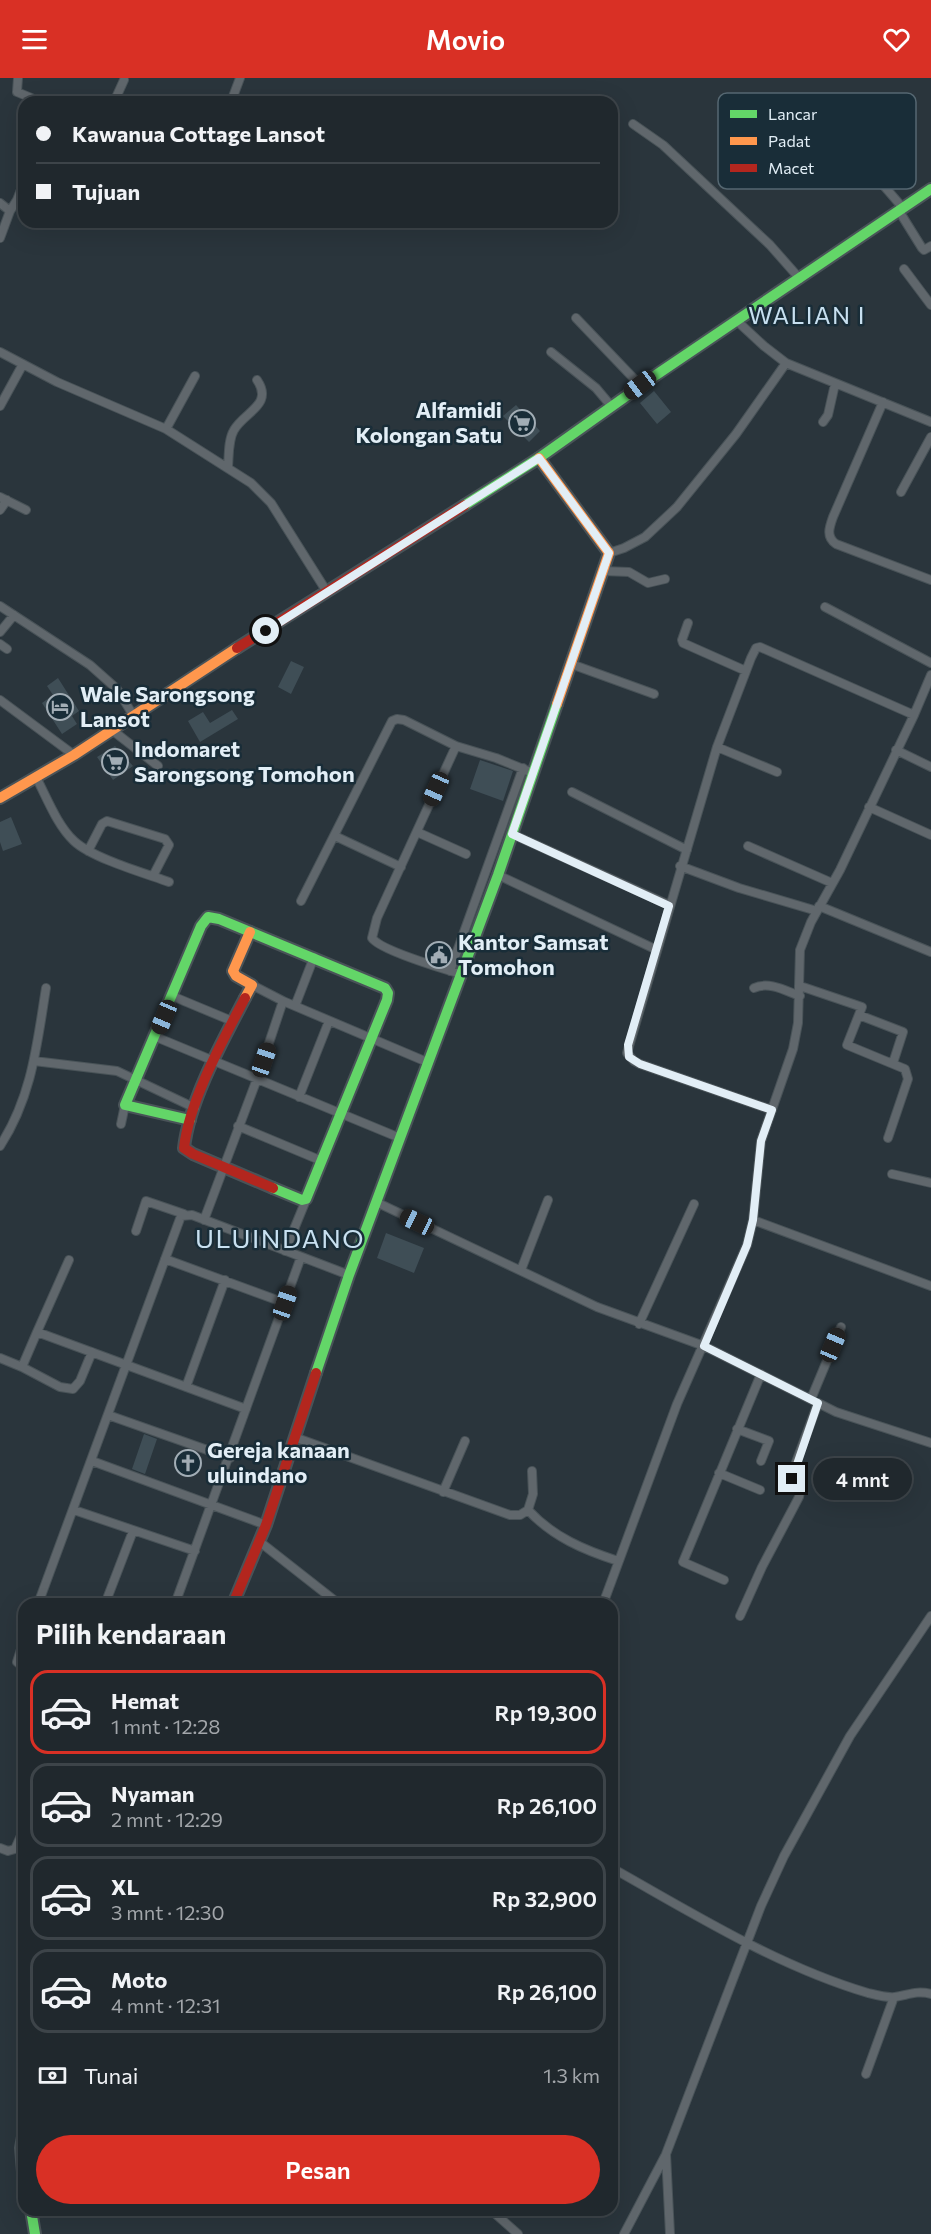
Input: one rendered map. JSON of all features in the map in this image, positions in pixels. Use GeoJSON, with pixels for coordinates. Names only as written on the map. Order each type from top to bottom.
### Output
{"type":"FeatureCollection","features":[{"type":"Feature","properties":{"kind":"main road"},"geometry":{"type":"LineString","coordinates":[[0,798],[74,755],[133,715],[539,458],[640,385],[931,189]]}},
{"type":"Feature","properties":{"kind":"main road"},"geometry":{"type":"LineString","coordinates":[[236,1598],[260,1542],[349,1275],[427,1062],[456,973],[498,875],[609,553],[539,458]]}},
{"type":"Feature","properties":{"kind":"main road"},"geometry":{"type":"LineString","coordinates":[[190,1120],[125,1105],[205,920],[212,917],[314,957],[387,991],[387,1000],[306,1200],[193,1154],[184,1148],[184,1138],[190,1120],[232,1021],[252,985],[236,976],[233,971],[250,932]]}},
{"type":"Feature","properties":{"kind":"main road"},"geometry":{"type":"LineString","coordinates":[[32,2216],[35,2234]]}},
{"type":"Feature","properties":{"kind":"street"},"geometry":{"type":"LineString","coordinates":[[18,78],[17,92],[27,96]]}},
{"type":"Feature","properties":{"kind":"street"},"geometry":{"type":"LineString","coordinates":[[233,96],[240,78]]}},
{"type":"Feature","properties":{"kind":"street"},"geometry":{"type":"LineString","coordinates":[[117,96],[124,80]]}},
{"type":"Feature","properties":{"kind":"street"},"geometry":{"type":"LineString","coordinates":[[633,124],[663,145],[770,245],[800,279]]}},
{"type":"Feature","properties":{"kind":"street"},"geometry":{"type":"LineString","coordinates":[[887,189],[922,248],[924,250],[931,246]]}},
{"type":"Feature","properties":{"kind":"street"},"geometry":{"type":"LineString","coordinates":[[0,238],[9,211],[18,197]]}},
{"type":"Feature","properties":{"kind":"street"},"geometry":{"type":"LineString","coordinates":[[0,203],[9,211]]}},
{"type":"Feature","properties":{"kind":"street"},"geometry":{"type":"LineString","coordinates":[[904,269],[931,305]]}},
{"type":"Feature","properties":{"kind":"street"},"geometry":{"type":"LineString","coordinates":[[576,318],[640,385]]}},
{"type":"Feature","properties":{"kind":"street"},"geometry":{"type":"LineString","coordinates":[[737,321],[786,363],[931,422]]}},
{"type":"Feature","properties":{"kind":"street"},"geometry":{"type":"LineString","coordinates":[[0,352],[57,382],[166,429],[251,483],[271,503],[327,592]]}},
{"type":"Feature","properties":{"kind":"street"},"geometry":{"type":"LineString","coordinates":[[551,352],[591,383],[612,407]]}},
{"type":"Feature","properties":{"kind":"street"},"geometry":{"type":"LineString","coordinates":[[609,553],[645,537],[677,507],[736,434],[786,363]]}},
{"type":"Feature","properties":{"kind":"street"},"geometry":{"type":"LineString","coordinates":[[0,406],[22,364]]}},
{"type":"Feature","properties":{"kind":"street"},"geometry":{"type":"LineString","coordinates":[[166,429],[195,376]]}},
{"type":"Feature","properties":{"kind":"street"},"geometry":{"type":"LineString","coordinates":[[228,467],[231,436],[257,407],[260,400],[262,387],[257,380]]}},
{"type":"Feature","properties":{"kind":"street"},"geometry":{"type":"LineString","coordinates":[[823,422],[828,415],[835,384]]}},
{"type":"Feature","properties":{"kind":"street"},"geometry":{"type":"LineString","coordinates":[[883,402],[833,517],[829,534],[836,544],[931,580]]}},
{"type":"Feature","properties":{"kind":"street"},"geometry":{"type":"LineString","coordinates":[[901,492],[931,437]]}},
{"type":"Feature","properties":{"kind":"street"},"geometry":{"type":"LineString","coordinates":[[0,510],[3,499],[26,510]]}},
{"type":"Feature","properties":{"kind":"street"},"geometry":{"type":"LineString","coordinates":[[603,571],[629,572],[648,583],[665,579]]}},
{"type":"Feature","properties":{"kind":"street"},"geometry":{"type":"LineString","coordinates":[[0,606],[104,677],[126,701],[133,715]]}},
{"type":"Feature","properties":{"kind":"street"},"geometry":{"type":"LineString","coordinates":[[825,607],[931,663]]}},
{"type":"Feature","properties":{"kind":"street"},"geometry":{"type":"LineString","coordinates":[[0,633],[14,615]]}},
{"type":"Feature","properties":{"kind":"street"},"geometry":{"type":"LineString","coordinates":[[688,623],[682,639],[683,643],[746,671]]}},
{"type":"Feature","properties":{"kind":"street"},"geometry":{"type":"LineString","coordinates":[[772,1110],[640,1064],[629,1057],[628,1045],[717,747],[756,648],[764,647],[914,715]]}},
{"type":"Feature","properties":{"kind":"street"},"geometry":{"type":"LineString","coordinates":[[571,664],[654,694]]}},
{"type":"Feature","properties":{"kind":"street"},"geometry":{"type":"LineString","coordinates":[[605,1598],[677,1404],[747,1245],[753,1220],[758,1158],[793,1049],[800,996],[800,950],[914,715],[931,675]]}},
{"type":"Feature","properties":{"kind":"street"},"geometry":{"type":"LineString","coordinates":[[0,700],[74,755]]}},
{"type":"Feature","properties":{"kind":"street"},"geometry":{"type":"LineString","coordinates":[[301,901],[392,721],[404,720],[456,746],[533,773]]}},
{"type":"Feature","properties":{"kind":"street"},"geometry":{"type":"LineString","coordinates":[[112,730],[158,766]]}},
{"type":"Feature","properties":{"kind":"street"},"geometry":{"type":"LineString","coordinates":[[456,746],[377,918],[372,938],[389,949],[456,973],[523,768]]}},
{"type":"Feature","properties":{"kind":"street"},"geometry":{"type":"LineString","coordinates":[[717,747],[777,772]]}},
{"type":"Feature","properties":{"kind":"street"},"geometry":{"type":"LineString","coordinates":[[896,750],[931,767]]}},
{"type":"Feature","properties":{"kind":"street"},"geometry":{"type":"LineString","coordinates":[[36,777],[67,834],[75,843],[88,851],[169,882]]}},
{"type":"Feature","properties":{"kind":"street"},"geometry":{"type":"LineString","coordinates":[[572,792],[687,850]]}},
{"type":"Feature","properties":{"kind":"street"},"geometry":{"type":"LineString","coordinates":[[869,807],[931,835]]}},
{"type":"Feature","properties":{"kind":"street"},"geometry":{"type":"LineString","coordinates":[[88,851],[102,824],[107,821],[165,839],[169,844],[153,876]]}},
{"type":"Feature","properties":{"kind":"street"},"geometry":{"type":"LineString","coordinates":[[417,832],[466,854]]}},
{"type":"Feature","properties":{"kind":"street"},"geometry":{"type":"LineString","coordinates":[[512,834],[669,906]]}},
{"type":"Feature","properties":{"kind":"street"},"geometry":{"type":"LineString","coordinates":[[335,836],[401,867]]}},
{"type":"Feature","properties":{"kind":"street"},"geometry":{"type":"LineString","coordinates":[[748,846],[832,883]]}},
{"type":"Feature","properties":{"kind":"street"},"geometry":{"type":"LineString","coordinates":[[680,866],[739,888],[818,909],[931,952]]}},
{"type":"Feature","properties":{"kind":"street"},"geometry":{"type":"LineString","coordinates":[[498,875],[657,950]]}},
{"type":"Feature","properties":{"kind":"street"},"geometry":{"type":"LineString","coordinates":[[295,1006],[314,957]]}},
{"type":"Feature","properties":{"kind":"street"},"geometry":{"type":"LineString","coordinates":[[252,985],[283,1001],[427,1062]]}},
{"type":"Feature","properties":{"kind":"street"},"geometry":{"type":"LineString","coordinates":[[754,988],[771,986],[800,996]]}},
{"type":"Feature","properties":{"kind":"street"},"geometry":{"type":"LineString","coordinates":[[800,986],[862,1007],[847,1045],[905,1069],[908,1079],[888,1138]]}},
{"type":"Feature","properties":{"kind":"street"},"geometry":{"type":"LineString","coordinates":[[0,1146],[18,1117],[26,1095],[46,988]]}},
{"type":"Feature","properties":{"kind":"street"},"geometry":{"type":"LineString","coordinates":[[172,996],[232,1021]]}},
{"type":"Feature","properties":{"kind":"street"},"geometry":{"type":"LineString","coordinates":[[204,1220],[257,1079],[283,1001]]}},
{"type":"Feature","properties":{"kind":"street"},"geometry":{"type":"LineString","coordinates":[[859,1015],[903,1032],[892,1063]]}},
{"type":"Feature","properties":{"kind":"street"},"geometry":{"type":"LineString","coordinates":[[299,1097],[329,1021]]}},
{"type":"Feature","properties":{"kind":"street"},"geometry":{"type":"LineString","coordinates":[[156,1037],[214,1063],[400,1138]]}},
{"type":"Feature","properties":{"kind":"street"},"geometry":{"type":"LineString","coordinates":[[33,1061],[109,1069],[195,1108]]}},
{"type":"Feature","properties":{"kind":"street"},"geometry":{"type":"LineString","coordinates":[[121,1124],[125,1105]]}},
{"type":"Feature","properties":{"kind":"street"},"geometry":{"type":"LineString","coordinates":[[238,1126],[322,1161]]}},
{"type":"Feature","properties":{"kind":"street"},"geometry":{"type":"LineString","coordinates":[[892,1174],[931,1183]]}},
{"type":"Feature","properties":{"kind":"street"},"geometry":{"type":"LineString","coordinates":[[285,1251],[306,1200]]}},
{"type":"Feature","properties":{"kind":"street"},"geometry":{"type":"LineString","coordinates":[[521,1270],[548,1200]]}},
{"type":"Feature","properties":{"kind":"street"},"geometry":{"type":"LineString","coordinates":[[136,1231],[146,1201],[204,1220],[349,1275]]}},
{"type":"Feature","properties":{"kind":"street"},"geometry":{"type":"LineString","coordinates":[[376,1202],[597,1307],[704,1346],[814,1401],[869,1424],[931,1443]]}},
{"type":"Feature","properties":{"kind":"street"},"geometry":{"type":"LineString","coordinates":[[639,1324],[694,1204]]}},
{"type":"Feature","properties":{"kind":"street"},"geometry":{"type":"LineString","coordinates":[[40,1598],[178,1220],[184,1214]]}},
{"type":"Feature","properties":{"kind":"street"},"geometry":{"type":"LineString","coordinates":[[753,1220],[931,1286]]}},
{"type":"Feature","properties":{"kind":"street"},"geometry":{"type":"LineString","coordinates":[[177,1598],[230,1458],[301,1257]]}},
{"type":"Feature","properties":{"kind":"street"},"geometry":{"type":"LineString","coordinates":[[165,1259],[285,1303]]}},
{"type":"Feature","properties":{"kind":"street"},"geometry":{"type":"LineString","coordinates":[[22,1367],[69,1260]]}},
{"type":"Feature","properties":{"kind":"street"},"geometry":{"type":"LineString","coordinates":[[186,1387],[225,1280]]}},
{"type":"Feature","properties":{"kind":"street"},"geometry":{"type":"LineString","coordinates":[[740,1616],[762,1567],[799,1497],[800,1491],[791,1476],[814,1401],[841,1327]]}},
{"type":"Feature","properties":{"kind":"street"},"geometry":{"type":"LineString","coordinates":[[37,1332],[246,1409]]}},
{"type":"Feature","properties":{"kind":"street"},"geometry":{"type":"LineString","coordinates":[[0,1358],[60,1387],[72,1389],[80,1381],[92,1352]]}},
{"type":"Feature","properties":{"kind":"street"},"geometry":{"type":"LineString","coordinates":[[723,1580],[683,1562],[761,1374]]}},
{"type":"Feature","properties":{"kind":"street"},"geometry":{"type":"LineString","coordinates":[[108,1414],[230,1458]]}},
{"type":"Feature","properties":{"kind":"street"},"geometry":{"type":"LineString","coordinates":[[737,1429],[769,1441],[761,1461]]}},
{"type":"Feature","properties":{"kind":"street"},"geometry":{"type":"LineString","coordinates":[[294,1437],[510,1515],[520,1515],[528,1510],[533,1494],[532,1471]]}},
{"type":"Feature","properties":{"kind":"street"},"geometry":{"type":"LineString","coordinates":[[443,1492],[465,1441]]}},
{"type":"Feature","properties":{"kind":"street"},"geometry":{"type":"LineString","coordinates":[[92,1461],[266,1525]]}},
{"type":"Feature","properties":{"kind":"street"},"geometry":{"type":"LineString","coordinates":[[719,1473],[760,1490]]}},
{"type":"Feature","properties":{"kind":"street"},"geometry":{"type":"LineString","coordinates":[[74,1510],[195,1551]]}},
{"type":"Feature","properties":{"kind":"street"},"geometry":{"type":"LineString","coordinates":[[528,1510],[550,1531],[580,1548],[618,1561]]}},
{"type":"Feature","properties":{"kind":"street"},"geometry":{"type":"LineString","coordinates":[[107,1598],[133,1531]]}},
{"type":"Feature","properties":{"kind":"street"},"geometry":{"type":"LineString","coordinates":[[260,1542],[331,1598]]}},
{"type":"Feature","properties":{"kind":"street"},"geometry":{"type":"LineString","coordinates":[[624,2234],[666,2154],[776,1872],[850,1736],[931,1616]]}},
{"type":"Feature","properties":{"kind":"street"},"geometry":{"type":"LineString","coordinates":[[0,1848],[8,1851],[15,1849],[18,1842]]}},
{"type":"Feature","properties":{"kind":"street"},"geometry":{"type":"LineString","coordinates":[[618,1871],[748,1943],[828,1979],[872,1994],[894,1997],[917,1992],[931,1994]]}},
{"type":"Feature","properties":{"kind":"street"},"geometry":{"type":"LineString","coordinates":[[866,2074],[894,1997]]}},
{"type":"Feature","properties":{"kind":"street"},"geometry":{"type":"LineString","coordinates":[[666,2154],[670,2234]]}},
{"type":"Feature","properties":{"kind":"street"},"geometry":{"type":"LineString","coordinates":[[498,2216],[518,2234]]}},
{"type":"Feature","properties":{"kind":"building"},"geometry":{"type":"Polygon","coordinates":[[[654,391],[671,412],[657,424],[640,403],[654,391]]]}},
{"type":"Feature","properties":{"kind":"building","name":"Alfamidi Kolongan Satu"},"geometry":{"type":"Polygon","coordinates":[[[516,405],[540,431],[529,442],[503,416],[516,405]]]}},
{"type":"Feature","properties":{"kind":"building"},"geometry":{"type":"Polygon","coordinates":[[[291,661],[304,667],[291,694],[278,687],[291,661]]]}},
{"type":"Feature","properties":{"kind":"building","name":"Wale Sarongsong Lansot"},"geometry":{"type":"Polygon","coordinates":[[[58,678],[79,711],[72,716],[77,724],[62,734],[42,703],[53,695],[47,686],[58,678]]]}},
{"type":"Feature","properties":{"kind":"building"},"geometry":{"type":"Polygon","coordinates":[[[232,710],[238,719],[200,742],[188,721],[203,712],[210,723],[232,710]]]}},
{"type":"Feature","properties":{"kind":"building","name":"Indomaret Sarongsong Tomohon"},"geometry":{"type":"Polygon","coordinates":[[[115,746],[133,766],[113,780],[97,757],[115,746]]]}},
{"type":"Feature","properties":{"kind":"building"},"geometry":{"type":"Polygon","coordinates":[[[480,760],[513,771],[503,801],[470,789],[480,760]]]}},
{"type":"Feature","properties":{"kind":"building"},"geometry":{"type":"Polygon","coordinates":[[[11,817],[22,844],[3,851],[0,842],[0,822],[11,817]]]}},
{"type":"Feature","properties":{"kind":"building"},"geometry":{"type":"Polygon","coordinates":[[[386,1233],[424,1248],[414,1273],[377,1258],[386,1233]]]}},
{"type":"Feature","properties":{"kind":"building"},"geometry":{"type":"Polygon","coordinates":[[[144,1434],[157,1439],[145,1474],[132,1469],[144,1434]]]}},
{"type":"Feature","properties":{"kind":"traffic: fast"},"geometry":{"type":"LineString","coordinates":[[465,505],[539,458],[656,375],[931,189]]}},
{"type":"Feature","properties":{"kind":"traffic: fast"},"geometry":{"type":"LineString","coordinates":[[316,1373],[349,1275],[498,875],[557,704]]}},
{"type":"Feature","properties":{"kind":"traffic: fast"},"geometry":{"type":"LineString","coordinates":[[190,1120],[125,1105],[201,926],[208,917],[219,919],[385,988],[388,993],[387,1000],[306,1199],[302,1200],[273,1188]]}},
{"type":"Feature","properties":{"kind":"traffic: fast"},"geometry":{"type":"LineString","coordinates":[[32,2216],[35,2234]]}},
{"type":"Feature","properties":{"kind":"traffic: slow"},"geometry":{"type":"LineString","coordinates":[[539,458],[609,553],[557,704]]}},
{"type":"Feature","properties":{"kind":"traffic: slow"},"geometry":{"type":"LineString","coordinates":[[0,798],[74,755],[237,648]]}},
{"type":"Feature","properties":{"kind":"traffic: slow"},"geometry":{"type":"LineString","coordinates":[[245,998],[252,985],[236,976],[233,971],[250,932]]}},
{"type":"Feature","properties":{"kind":"traffic: jam"},"geometry":{"type":"LineString","coordinates":[[237,648],[465,505]]}},
{"type":"Feature","properties":{"kind":"traffic: jam"},"geometry":{"type":"LineString","coordinates":[[245,998],[200,1091],[187,1130],[184,1148],[273,1188]]}},
{"type":"Feature","properties":{"kind":"traffic: jam"},"geometry":{"type":"LineString","coordinates":[[236,1598],[266,1525],[316,1373]]}},
{"type":"Feature","properties":{"kind":"place","name":"Alfamidi Kolongan Satu"},"geometry":{"type":"Point","coordinates":[522,423]}},
{"type":"Feature","properties":{"kind":"place","name":"Wale Sarongsong Lansot"},"geometry":{"type":"Point","coordinates":[60,707]}},
{"type":"Feature","properties":{"kind":"place","name":"Indomaret Sarongsong Tomohon"},"geometry":{"type":"Point","coordinates":[115,762]}},
{"type":"Feature","properties":{"kind":"place","name":"Kantor Samsat Tomohon"},"geometry":{"type":"Point","coordinates":[439,955]}},
{"type":"Feature","properties":{"kind":"place","name":"Gereja kanaan uluindano"},"geometry":{"type":"Point","coordinates":[188,1463]}},
{"type":"Feature","properties":{"kind":"district","name":"WALIAN I"},"geometry":{"type":"Point","coordinates":[807,316]}},
{"type":"Feature","properties":{"kind":"district","name":"ULUINDANO"},"geometry":{"type":"Point","coordinates":[280,1239]}},
{"type":"Feature","properties":{"kind":"route"},"geometry":{"type":"LineString","coordinates":[[266,631],[539,458],[609,553],[512,834],[669,906],[628,1045],[629,1057],[640,1064],[772,1110],[761,1141],[753,1220],[747,1245],[704,1346],[818,1403],[791,1476],[792,1479]]}}]}
